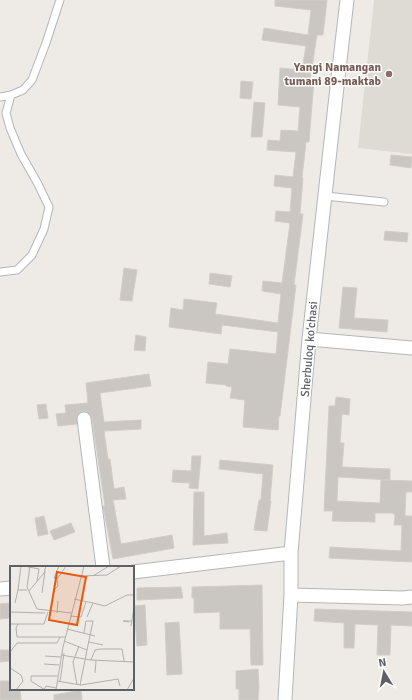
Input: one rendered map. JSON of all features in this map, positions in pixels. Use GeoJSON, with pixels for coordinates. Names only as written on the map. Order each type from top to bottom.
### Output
{"type":"FeatureCollection","features":[{"type":"Feature","properties":{"kind":"street","name":"Sherbuloq koʻchasi"},"geometry":{"type":"LineString","coordinates":[[285,700],[291,595],[291,553],[309,339],[347,0]]}},
{"type":"Feature","properties":{"kind":"street"},"geometry":{"type":"LineString","coordinates":[[309,339],[412,348]]}},
{"type":"Feature","properties":{"kind":"street"},"geometry":{"type":"LineString","coordinates":[[84,419],[103,566]]}},
{"type":"Feature","properties":{"kind":"street"},"geometry":{"type":"LineString","coordinates":[[134,572],[291,553]]}},
{"type":"Feature","properties":{"kind":"street"},"geometry":{"type":"LineString","coordinates":[[0,589],[10,588]]}},
{"type":"Feature","properties":{"kind":"street"},"geometry":{"type":"LineString","coordinates":[[291,595],[412,597]]}},
{"type":"Feature","properties":{"kind":"lane"},"geometry":{"type":"LineString","coordinates":[[0,97],[11,95],[23,90],[32,80],[60,0]]}},
{"type":"Feature","properties":{"kind":"lane"},"geometry":{"type":"LineString","coordinates":[[0,272],[17,270],[32,255],[44,228],[49,206],[21,154],[10,128],[6,113],[11,95]]}},
{"type":"Feature","properties":{"kind":"lane"},"geometry":{"type":"LineString","coordinates":[[325,196],[384,202]]}},
{"type":"Feature","properties":{"kind":"shaded area","name":"Yangi Namangan tumani 89-maktab"},"geometry":{"type":"Polygon","coordinates":[[[374,0],[412,0],[412,154],[358,148],[374,0]]]}},
{"type":"Feature","properties":{"kind":"building"},"geometry":{"type":"Polygon","coordinates":[[[275,0],[327,0],[323,35],[317,35],[310,80],[314,80],[309,142],[306,142],[302,178],[300,214],[303,214],[294,285],[296,285],[278,430],[243,427],[245,400],[230,398],[232,387],[206,383],[208,362],[228,364],[230,349],[276,354],[278,332],[222,325],[221,334],[169,327],[171,308],[183,310],[184,299],[217,303],[215,314],[278,323],[281,294],[262,291],[263,281],[282,283],[290,223],[275,221],[276,211],[290,212],[292,188],[274,186],[275,175],[293,177],[296,152],[267,150],[268,140],[280,141],[281,130],[298,131],[300,107],[278,105],[280,68],[302,70],[306,46],[262,40],[264,28],[308,35],[311,10],[275,6],[275,0]]]}},
{"type":"Feature","properties":{"kind":"building"},"geometry":{"type":"Polygon","coordinates":[[[241,81],[253,82],[251,99],[240,98],[241,81]]]}},
{"type":"Feature","properties":{"kind":"building"},"geometry":{"type":"Polygon","coordinates":[[[254,102],[265,103],[262,137],[251,137],[254,102]]]}},
{"type":"Feature","properties":{"kind":"building"},"geometry":{"type":"Polygon","coordinates":[[[391,155],[412,157],[411,168],[390,165],[391,155]]]}},
{"type":"Feature","properties":{"kind":"building"},"geometry":{"type":"Polygon","coordinates":[[[385,231],[408,233],[407,242],[384,240],[385,231]]]}},
{"type":"Feature","properties":{"kind":"building"},"geometry":{"type":"Polygon","coordinates":[[[124,268],[137,270],[132,301],[120,300],[124,268]]]}},
{"type":"Feature","properties":{"kind":"building"},"geometry":{"type":"Polygon","coordinates":[[[210,273],[232,276],[230,287],[209,284],[210,273]]]}},
{"type":"Feature","properties":{"kind":"building"},"geometry":{"type":"Polygon","coordinates":[[[343,287],[357,288],[354,318],[388,320],[387,332],[339,328],[343,287]]]}},
{"type":"Feature","properties":{"kind":"building"},"geometry":{"type":"Polygon","coordinates":[[[136,335],[146,337],[145,351],[134,350],[136,335]]]}},
{"type":"Feature","properties":{"kind":"building"},"geometry":{"type":"Polygon","coordinates":[[[149,374],[151,386],[100,393],[104,422],[141,420],[141,429],[104,431],[114,489],[124,487],[126,499],[113,500],[121,544],[172,535],[174,548],[113,559],[103,506],[105,506],[92,418],[90,414],[83,411],[77,416],[77,424],[58,426],[56,414],[66,413],[65,405],[88,403],[86,383],[149,374]]]}},
{"type":"Feature","properties":{"kind":"building"},"geometry":{"type":"Polygon","coordinates":[[[336,397],[350,399],[349,415],[342,414],[340,443],[344,443],[342,467],[390,469],[390,480],[338,477],[337,501],[380,503],[381,480],[412,481],[412,492],[406,492],[405,516],[412,516],[412,562],[329,558],[330,547],[401,551],[402,525],[394,525],[395,514],[375,513],[375,522],[332,521],[333,511],[324,511],[329,406],[335,406],[336,397]]]}},
{"type":"Feature","properties":{"kind":"building"},"geometry":{"type":"Polygon","coordinates":[[[46,404],[48,418],[39,419],[37,405],[46,404]]]}},
{"type":"Feature","properties":{"kind":"building"},"geometry":{"type":"Polygon","coordinates":[[[192,456],[201,456],[198,489],[189,488],[190,483],[172,482],[173,470],[191,471],[192,456]]]}},
{"type":"Feature","properties":{"kind":"building"},"geometry":{"type":"Polygon","coordinates":[[[220,460],[273,465],[271,501],[267,531],[254,530],[259,500],[261,500],[263,474],[219,469],[220,460]]]}},
{"type":"Feature","properties":{"kind":"building"},"geometry":{"type":"Polygon","coordinates":[[[194,492],[204,492],[204,536],[227,533],[228,543],[193,545],[194,492]]]}},
{"type":"Feature","properties":{"kind":"building"},"geometry":{"type":"Polygon","coordinates":[[[44,516],[48,534],[38,536],[35,518],[44,516]]]}},
{"type":"Feature","properties":{"kind":"building"},"geometry":{"type":"Polygon","coordinates":[[[71,523],[75,532],[54,540],[50,531],[71,523]]]}},
{"type":"Feature","properties":{"kind":"building"},"geometry":{"type":"Polygon","coordinates":[[[262,585],[263,665],[251,665],[250,629],[220,629],[220,612],[194,613],[192,587],[262,585]]]}},
{"type":"Feature","properties":{"kind":"building"},"geometry":{"type":"Polygon","coordinates":[[[181,587],[183,598],[137,600],[137,588],[181,587]]]}},
{"type":"Feature","properties":{"kind":"building"},"geometry":{"type":"Polygon","coordinates":[[[10,603],[10,618],[0,619],[0,604],[10,603]]]}},
{"type":"Feature","properties":{"kind":"building"},"geometry":{"type":"Polygon","coordinates":[[[145,605],[147,645],[137,646],[134,606],[145,605]]]}},
{"type":"Feature","properties":{"kind":"building"},"geometry":{"type":"Polygon","coordinates":[[[315,609],[412,612],[412,626],[391,625],[390,655],[377,655],[378,625],[355,624],[354,648],[344,648],[344,623],[314,621],[315,609]]]}},
{"type":"Feature","properties":{"kind":"building"},"geometry":{"type":"Polygon","coordinates":[[[179,622],[182,674],[167,675],[165,623],[179,622]]]}},
{"type":"Feature","properties":{"kind":"building"},"geometry":{"type":"Polygon","coordinates":[[[0,650],[10,650],[10,661],[0,662],[0,650]]]}},
{"type":"Feature","properties":{"kind":"building"},"geometry":{"type":"Polygon","coordinates":[[[258,669],[258,700],[239,700],[239,689],[236,689],[236,671],[258,669]]]}},
{"type":"Feature","properties":{"kind":"building"},"geometry":{"type":"Polygon","coordinates":[[[0,681],[10,681],[10,690],[20,690],[21,700],[0,700],[0,681]]]}},
{"type":"Feature","properties":{"kind":"building"},"geometry":{"type":"Polygon","coordinates":[[[81,690],[82,700],[54,700],[54,695],[81,690]]]}},
{"type":"Feature","properties":{"kind":"place","name":"Yangi Namangan tumani 89-maktab"},"geometry":{"type":"Point","coordinates":[389,74]}}]}
